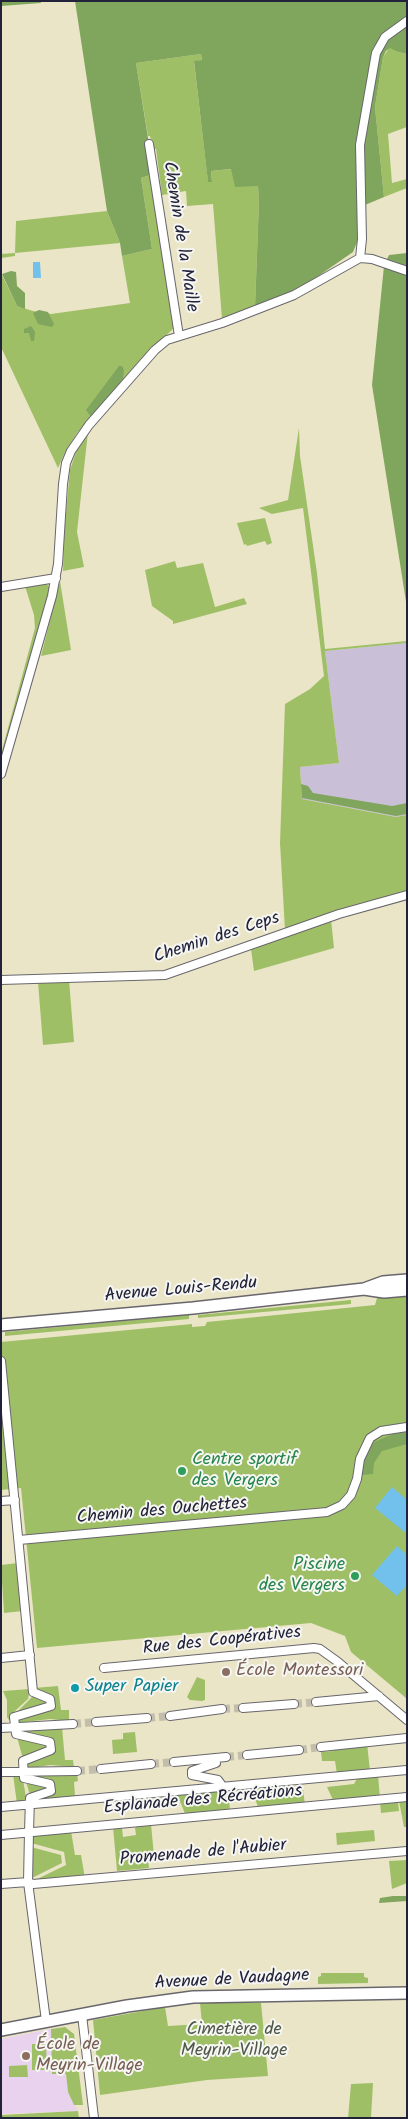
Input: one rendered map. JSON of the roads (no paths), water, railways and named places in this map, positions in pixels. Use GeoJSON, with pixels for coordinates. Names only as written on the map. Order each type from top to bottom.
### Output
{"type":"FeatureCollection","features":[{"type":"Feature","properties":{"kind":"main road","name":"Avenue Louis-Rendu"},"geometry":{"type":"LineString","coordinates":[[1,1325],[193,1308],[364,1289],[383,1282],[407,1280]]}},
{"type":"Feature","properties":{"kind":"main road","name":"Avenue Louis-Rendu"},"geometry":{"type":"LineString","coordinates":[[364,1289],[384,1292],[407,1290]]}},
{"type":"Feature","properties":{"kind":"main road","name":"Avenue de Vaudagne"},"geometry":{"type":"LineString","coordinates":[[1,2030],[139,2004],[201,1996],[407,1992]]}},
{"type":"Feature","properties":{"kind":"street"},"geometry":{"type":"LineString","coordinates":[[407,21],[384,37],[376,53],[360,145],[362,239],[360,258],[372,259],[407,271]]}},
{"type":"Feature","properties":{"kind":"street","name":"Chemin de la Maille"},"geometry":{"type":"LineString","coordinates":[[149,144],[179,336]]}},
{"type":"Feature","properties":{"kind":"street","name":"Chemin de la Maille"},"geometry":{"type":"LineString","coordinates":[[1,774],[56,578],[66,463],[71,451],[89,424],[155,350],[167,340],[222,324],[294,296],[360,258]]}},
{"type":"Feature","properties":{"kind":"street"},"geometry":{"type":"LineString","coordinates":[[1,588],[56,578]]}},
{"type":"Feature","properties":{"kind":"street","name":"Chemin des Ceps"},"geometry":{"type":"LineString","coordinates":[[1,980],[165,975],[339,914],[407,895]]}},
{"type":"Feature","properties":{"kind":"street"},"geometry":{"type":"LineString","coordinates":[[1,1362],[33,1692],[50,1700],[51,1706],[14,1717],[16,1734],[50,1742],[51,1750],[23,1761],[24,1778],[50,1784],[51,1791],[30,1798],[29,1832],[28,1882],[46,2021]]}},
{"type":"Feature","properties":{"kind":"street","name":"Chemin des Ouchettes"},"geometry":{"type":"LineString","coordinates":[[19,1540],[327,1512],[342,1506],[351,1495],[356,1486],[360,1460],[370,1438],[381,1431],[407,1427]]}},
{"type":"Feature","properties":{"kind":"street"},"geometry":{"type":"LineString","coordinates":[[1,1502],[15,1500]]}},
{"type":"Feature","properties":{"kind":"street","name":"Rue des Coopératives"},"geometry":{"type":"LineString","coordinates":[[104,1668],[314,1648],[320,1649],[407,1720]]}},
{"type":"Feature","properties":{"kind":"street"},"geometry":{"type":"LineString","coordinates":[[1,1658],[30,1655]]}},
{"type":"Feature","properties":{"kind":"street"},"geometry":{"type":"LineString","coordinates":[[316,1702],[379,1696]]}},
{"type":"Feature","properties":{"kind":"street"},"geometry":{"type":"LineString","coordinates":[[243,1708],[294,1704]]}},
{"type":"Feature","properties":{"kind":"street"},"geometry":{"type":"LineString","coordinates":[[170,1716],[222,1710]]}},
{"type":"Feature","properties":{"kind":"street"},"geometry":{"type":"LineString","coordinates":[[96,1722],[147,1718]]}},
{"type":"Feature","properties":{"kind":"street"},"geometry":{"type":"LineString","coordinates":[[1,1728],[73,1724]]}},
{"type":"Feature","properties":{"kind":"street"},"geometry":{"type":"LineString","coordinates":[[321,1748],[407,1738]]}},
{"type":"Feature","properties":{"kind":"street"},"geometry":{"type":"LineString","coordinates":[[247,1755],[299,1750]]}},
{"type":"Feature","properties":{"kind":"street"},"geometry":{"type":"LineString","coordinates":[[174,1762],[226,1756]]}},
{"type":"Feature","properties":{"kind":"street"},"geometry":{"type":"LineString","coordinates":[[215,1758],[216,1763],[192,1771],[192,1775],[218,1780],[223,1787]]}},
{"type":"Feature","properties":{"kind":"street"},"geometry":{"type":"LineString","coordinates":[[101,1769],[151,1764]]}},
{"type":"Feature","properties":{"kind":"street","name":"Esplanade des Récréations"},"geometry":{"type":"LineString","coordinates":[[1,1807],[407,1770]]}},
{"type":"Feature","properties":{"kind":"street"},"geometry":{"type":"LineString","coordinates":[[1,1772],[77,1771]]}},
{"type":"Feature","properties":{"kind":"street","name":"Esplanade des Récréations"},"geometry":{"type":"LineString","coordinates":[[1,1835],[406,1798]]}},
{"type":"Feature","properties":{"kind":"street","name":"Promenade de l'Aubier"},"geometry":{"type":"LineString","coordinates":[[1,1884],[28,1882],[34,1884],[407,1851]]}},
{"type":"Feature","properties":{"kind":"street"},"geometry":{"type":"LineString","coordinates":[[82,2015],[94,2118]]}},
{"type":"Feature","properties":{"kind":"water"},"geometry":{"type":"Polygon","coordinates":[[[33,262],[40,262],[41,278],[33,278],[33,262]]]}},
{"type":"Feature","properties":{"kind":"water"},"geometry":{"type":"Polygon","coordinates":[[[392,1487],[407,1500],[407,1534],[375,1508],[392,1487]]]}},
{"type":"Feature","properties":{"kind":"water","name":"Piscine des Vergers"},"geometry":{"type":"Polygon","coordinates":[[[397,1546],[407,1555],[407,1585],[397,1596],[372,1575],[397,1546]]]}},
{"type":"Feature","properties":{"kind":"tunnel"},"geometry":{"type":"LineString","coordinates":[[294,1704],[316,1702]]}},
{"type":"Feature","properties":{"kind":"tunnel"},"geometry":{"type":"LineString","coordinates":[[222,1709],[243,1708]]}},
{"type":"Feature","properties":{"kind":"tunnel"},"geometry":{"type":"LineString","coordinates":[[147,1718],[170,1716]]}},
{"type":"Feature","properties":{"kind":"tunnel"},"geometry":{"type":"LineString","coordinates":[[73,1724],[96,1722]]}},
{"type":"Feature","properties":{"kind":"tunnel"},"geometry":{"type":"LineString","coordinates":[[299,1750],[321,1747]]}},
{"type":"Feature","properties":{"kind":"tunnel"},"geometry":{"type":"LineString","coordinates":[[226,1757],[247,1755]]}},
{"type":"Feature","properties":{"kind":"tunnel"},"geometry":{"type":"LineString","coordinates":[[151,1764],[174,1762]]}},
{"type":"Feature","properties":{"kind":"tunnel"},"geometry":{"type":"LineString","coordinates":[[77,1771],[101,1769]]}},
{"type":"Feature","properties":{"kind":"place","name":"Centre sportif des Vergers"},"geometry":{"type":"Point","coordinates":[182,1471]}},
{"type":"Feature","properties":{"kind":"place","name":"Piscine des Vergers"},"geometry":{"type":"Point","coordinates":[355,1576]}},
{"type":"Feature","properties":{"kind":"place","name":"École Montessori"},"geometry":{"type":"Point","coordinates":[226,1672]}},
{"type":"Feature","properties":{"kind":"place","name":"Super Papier"},"geometry":{"type":"Point","coordinates":[75,1688]}},
{"type":"Feature","properties":{"kind":"place","name":"École de Meyrin-Village"},"geometry":{"type":"Point","coordinates":[26,2056]}},
{"type":"Feature","properties":{"kind":"park label","name":"Cimetière de Meyrin-Village"},"geometry":{"type":"Point","coordinates":[234,2041]}}]}
